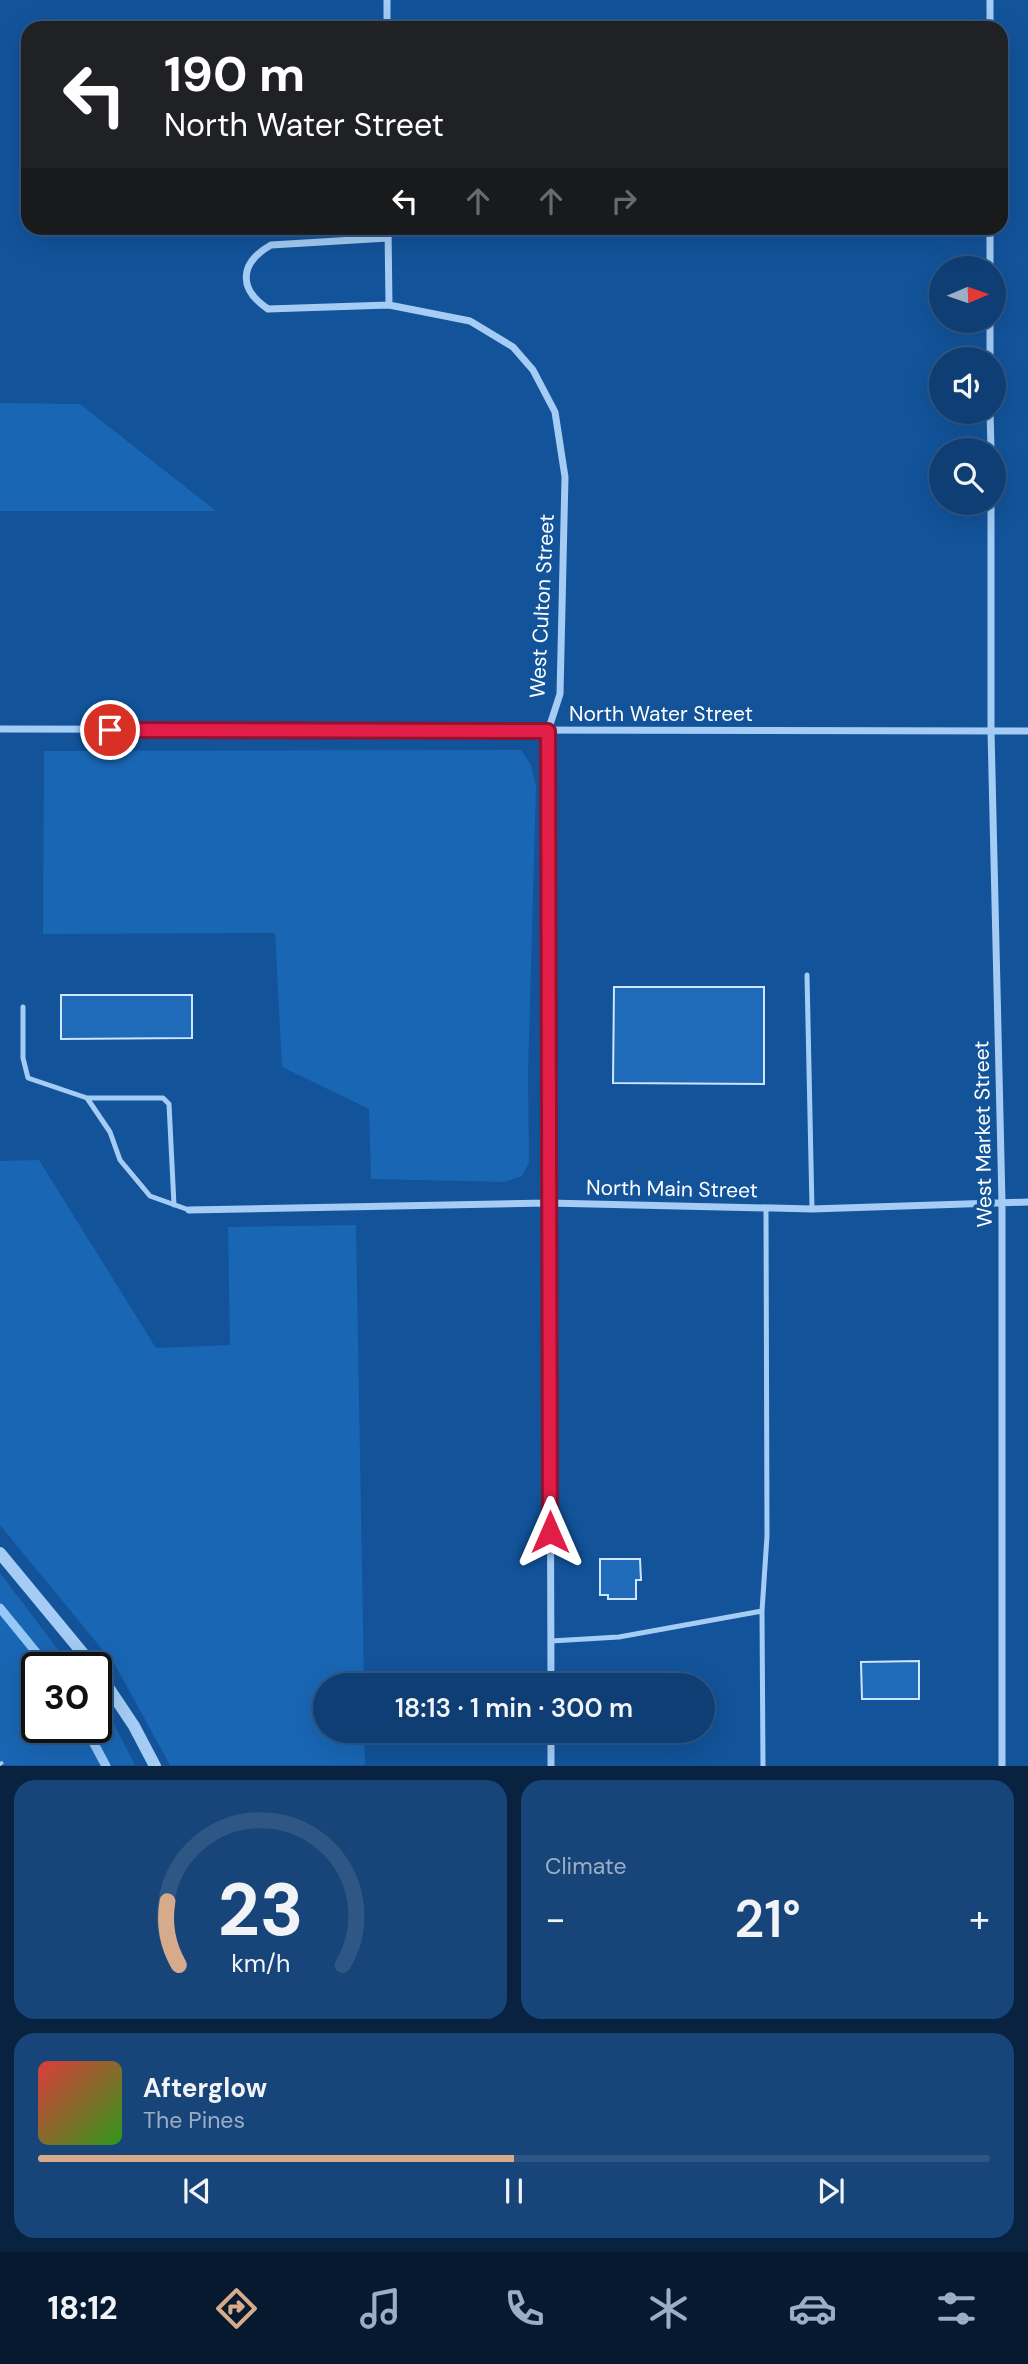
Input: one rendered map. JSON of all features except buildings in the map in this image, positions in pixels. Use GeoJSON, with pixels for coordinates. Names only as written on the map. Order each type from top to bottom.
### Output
{"type":"FeatureCollection","features":[{"type":"Feature","properties":{"kind":"street"},"geometry":{"type":"LineString","coordinates":[[387,0],[387,21]]}},
{"type":"Feature","properties":{"kind":"street"},"geometry":{"type":"LineString","coordinates":[[990,0],[990,21]]}},
{"type":"Feature","properties":{"kind":"street"},"geometry":{"type":"LineString","coordinates":[[990,235],[990,256]]}},
{"type":"Feature","properties":{"kind":"street"},"geometry":{"type":"LineString","coordinates":[[388,238],[389,305]]}},
{"type":"Feature","properties":{"kind":"street","name":"West Culton Street"},"geometry":{"type":"LineString","coordinates":[[388,238],[271,245],[256,254],[247,268],[246,285],[254,300],[268,309],[389,305],[470,321],[513,347],[533,370],[555,412],[565,490],[560,694],[548,731],[551,1673]]}},
{"type":"Feature","properties":{"kind":"street","name":"West Market Street"},"geometry":{"type":"LineString","coordinates":[[990,515],[991,731],[1002,1202],[1002,1766]]}},
{"type":"Feature","properties":{"kind":"street","name":"North Water Street"},"geometry":{"type":"LineString","coordinates":[[0,729],[1028,731]]}},
{"type":"Feature","properties":{"kind":"street","name":"North Main Street"},"geometry":{"type":"LineString","coordinates":[[189,1210],[548,1203],[812,1209],[1028,1202]]}},
{"type":"Feature","properties":{"kind":"street"},"geometry":{"type":"LineString","coordinates":[[0,1553],[83,1652]]}},
{"type":"Feature","properties":{"kind":"street"},"geometry":{"type":"LineString","coordinates":[[112,1692],[155,1766]]}},
{"type":"Feature","properties":{"kind":"street"},"geometry":{"type":"LineString","coordinates":[[551,1743],[551,1766]]}},
{"type":"Feature","properties":{"kind":"lane"},"geometry":{"type":"LineString","coordinates":[[807,975],[812,1209]]}},
{"type":"Feature","properties":{"kind":"lane"},"geometry":{"type":"LineString","coordinates":[[23,1007],[23,1058],[28,1078],[87,1098],[163,1098],[169,1104],[174,1205]]}},
{"type":"Feature","properties":{"kind":"lane"},"geometry":{"type":"LineString","coordinates":[[87,1098],[110,1132],[120,1160],[150,1196],[189,1210]]}},
{"type":"Feature","properties":{"kind":"lane"},"geometry":{"type":"LineString","coordinates":[[763,1766],[762,1611],[768,1536],[766,1209]]}},
{"type":"Feature","properties":{"kind":"lane"},"geometry":{"type":"LineString","coordinates":[[551,1641],[619,1637],[762,1611]]}},
{"type":"Feature","properties":{"kind":"shaded area"},"geometry":{"type":"Polygon","coordinates":[[[0,403],[80,404],[216,511],[0,511],[0,403]]]}},
{"type":"Feature","properties":{"kind":"shaded area"},"geometry":{"type":"Polygon","coordinates":[[[521,750],[531,765],[536,786],[528,1074],[529,1162],[522,1176],[505,1182],[371,1179],[369,1109],[282,1067],[275,933],[43,934],[44,751],[521,750]]]}},
{"type":"Feature","properties":{"kind":"shaded area"},"geometry":{"type":"Polygon","coordinates":[[[39,1160],[156,1348],[230,1345],[228,1227],[356,1225],[364,1673],[313,1673],[313,1743],[364,1743],[365,1765],[170,1765],[112,1661],[112,1652],[104,1652],[0,1525],[0,1161],[39,1160]]]}},
{"type":"Feature","properties":{"kind":"shaded area"},"geometry":{"type":"Polygon","coordinates":[[[0,1573],[60,1652],[21,1652],[21,1743],[112,1743],[112,1722],[135,1765],[0,1765],[0,1573]]]}},
{"type":"Feature","properties":{"kind":"waterway"},"geometry":{"type":"LineString","coordinates":[[0,1608],[36,1652]]}},
{"type":"Feature","properties":{"kind":"waterway"},"geometry":{"type":"LineString","coordinates":[[94,1743],[106,1766]]}},
{"type":"Feature","properties":{"kind":"route"},"geometry":{"type":"LineString","coordinates":[[110,730],[548,731],[550,1532]]}}]}
